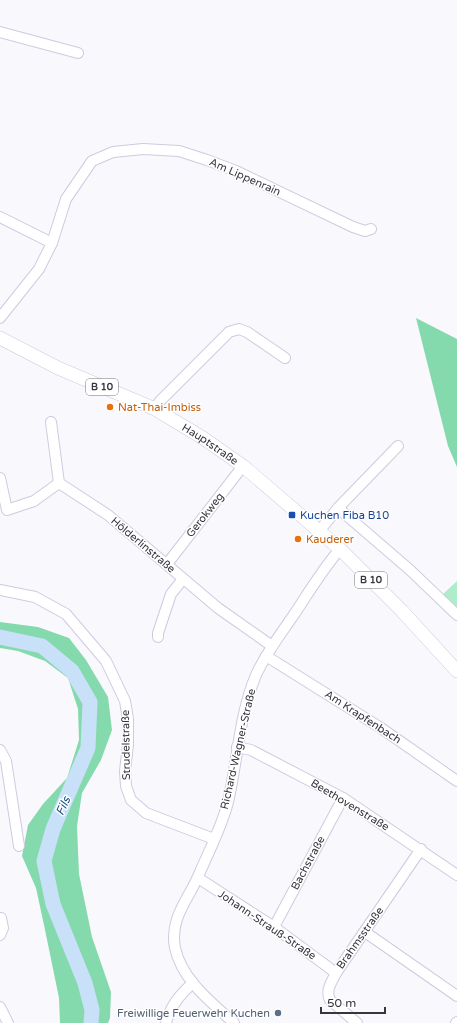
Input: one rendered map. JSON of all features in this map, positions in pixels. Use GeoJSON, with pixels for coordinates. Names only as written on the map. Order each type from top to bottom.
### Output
{"type":"FeatureCollection","features":[{"type":"Feature","properties":{"kind":"main road","name":"Hauptstraße"},"geometry":{"type":"LineString","coordinates":[[0,338],[58,368],[155,409],[203,438],[243,466],[340,548],[402,611],[457,671]]}},
{"type":"Feature","properties":{"kind":"street"},"geometry":{"type":"LineString","coordinates":[[0,32],[78,53]]}},
{"type":"Feature","properties":{"kind":"street","name":"Am Lippenrain"},"geometry":{"type":"LineString","coordinates":[[0,318],[39,269],[52,243],[66,199],[92,161],[113,152],[143,149],[186,153],[236,171],[352,227],[366,231],[371,229]]}},
{"type":"Feature","properties":{"kind":"street"},"geometry":{"type":"LineString","coordinates":[[2,222],[52,243]]}},
{"type":"Feature","properties":{"kind":"street"},"geometry":{"type":"LineString","coordinates":[[155,409],[160,400],[229,332],[239,329],[247,332],[285,358]]}},
{"type":"Feature","properties":{"kind":"street"},"geometry":{"type":"LineString","coordinates":[[0,478],[7,510],[34,501],[59,483],[51,422]]}},
{"type":"Feature","properties":{"kind":"street"},"geometry":{"type":"LineString","coordinates":[[320,530],[338,508],[398,446]]}},
{"type":"Feature","properties":{"kind":"street","name":"Gerokweg"},"geometry":{"type":"LineString","coordinates":[[167,564],[243,466]]}},
{"type":"Feature","properties":{"kind":"street","name":"Hölderlinstraße"},"geometry":{"type":"LineString","coordinates":[[59,483],[108,515],[218,608],[272,646]]}},
{"type":"Feature","properties":{"kind":"street"},"geometry":{"type":"LineString","coordinates":[[338,508],[410,570],[457,615]]}},
{"type":"Feature","properties":{"kind":"street","name":"Richard-Wagner-Straße"},"geometry":{"type":"LineString","coordinates":[[234,1023],[193,983],[183,969],[179,959],[174,935],[179,911],[198,878],[227,804],[237,747],[251,688],[272,646],[322,570],[340,548]]}},
{"type":"Feature","properties":{"kind":"street"},"geometry":{"type":"LineString","coordinates":[[158,637],[171,594],[183,579]]}},
{"type":"Feature","properties":{"kind":"street","name":"Strudelstraße"},"geometry":{"type":"LineString","coordinates":[[0,590],[35,597],[66,614],[106,661],[125,701],[128,719],[125,770],[126,786],[131,800],[146,813],[214,839]]}},
{"type":"Feature","properties":{"kind":"street","name":"Am Krapfenbach"},"geometry":{"type":"LineString","coordinates":[[266,656],[381,728],[457,781]]}},
{"type":"Feature","properties":{"kind":"street","name":"Beethovenstraße"},"geometry":{"type":"LineString","coordinates":[[237,747],[251,750],[343,798],[421,849],[457,875]]}},
{"type":"Feature","properties":{"kind":"street"},"geometry":{"type":"LineString","coordinates":[[0,750],[6,761],[19,846]]}},
{"type":"Feature","properties":{"kind":"street","name":"Bachstraße"},"geometry":{"type":"LineString","coordinates":[[274,927],[343,798]]}},
{"type":"Feature","properties":{"kind":"street","name":"Brahmsstraße"},"geometry":{"type":"LineString","coordinates":[[357,1023],[330,1000],[328,995],[329,987],[336,973],[421,849]]}},
{"type":"Feature","properties":{"kind":"street","name":"Johann-Strauß-Straße"},"geometry":{"type":"LineString","coordinates":[[198,878],[274,927],[336,973]]}},
{"type":"Feature","properties":{"kind":"street"},"geometry":{"type":"LineString","coordinates":[[0,935],[3,928],[1,918]]}},
{"type":"Feature","properties":{"kind":"street"},"geometry":{"type":"LineString","coordinates":[[365,932],[457,996]]}},
{"type":"Feature","properties":{"kind":"street"},"geometry":{"type":"LineString","coordinates":[[166,1023],[169,1012],[182,993],[193,983]]}},
{"type":"Feature","properties":{"kind":"street"},"geometry":{"type":"LineString","coordinates":[[0,1007],[8,1023]]}},
{"type":"Feature","properties":{"kind":"green space"},"geometry":{"type":"Polygon","coordinates":[[[416,318],[457,339],[457,467],[448,446],[416,318]]]}},
{"type":"Feature","properties":{"kind":"green space"},"geometry":{"type":"Polygon","coordinates":[[[457,581],[457,608],[442,595],[457,581]]]}},
{"type":"Feature","properties":{"kind":"green space"},"geometry":{"type":"Polygon","coordinates":[[[0,622],[38,627],[69,638],[86,660],[108,697],[112,730],[101,760],[82,793],[77,826],[79,874],[92,937],[111,992],[110,1018],[108,1023],[60,1023],[59,998],[36,888],[22,856],[28,825],[43,804],[67,778],[79,740],[78,709],[68,678],[45,661],[18,651],[0,648],[0,622]]]}},
{"type":"Feature","properties":{"kind":"waterway","name":"Fils"},"geometry":{"type":"LineString","coordinates":[[0,637],[42,646],[72,671],[90,702],[88,748],[53,829],[44,861],[53,904],[85,983],[92,1010],[91,1023]]}},
{"type":"Feature","properties":{"kind":"place","name":"Nat-Thai-Imbiss"},"geometry":{"type":"Point","coordinates":[110,407]}},
{"type":"Feature","properties":{"kind":"place","name":"Kuchen Fiba B10"},"geometry":{"type":"Point","coordinates":[292,515]}},
{"type":"Feature","properties":{"kind":"place","name":"Kauderer"},"geometry":{"type":"Point","coordinates":[298,539]}},
{"type":"Feature","properties":{"kind":"place","name":"Freiwillige Feuerwehr Kuchen"},"geometry":{"type":"Point","coordinates":[278,1013]}}]}
